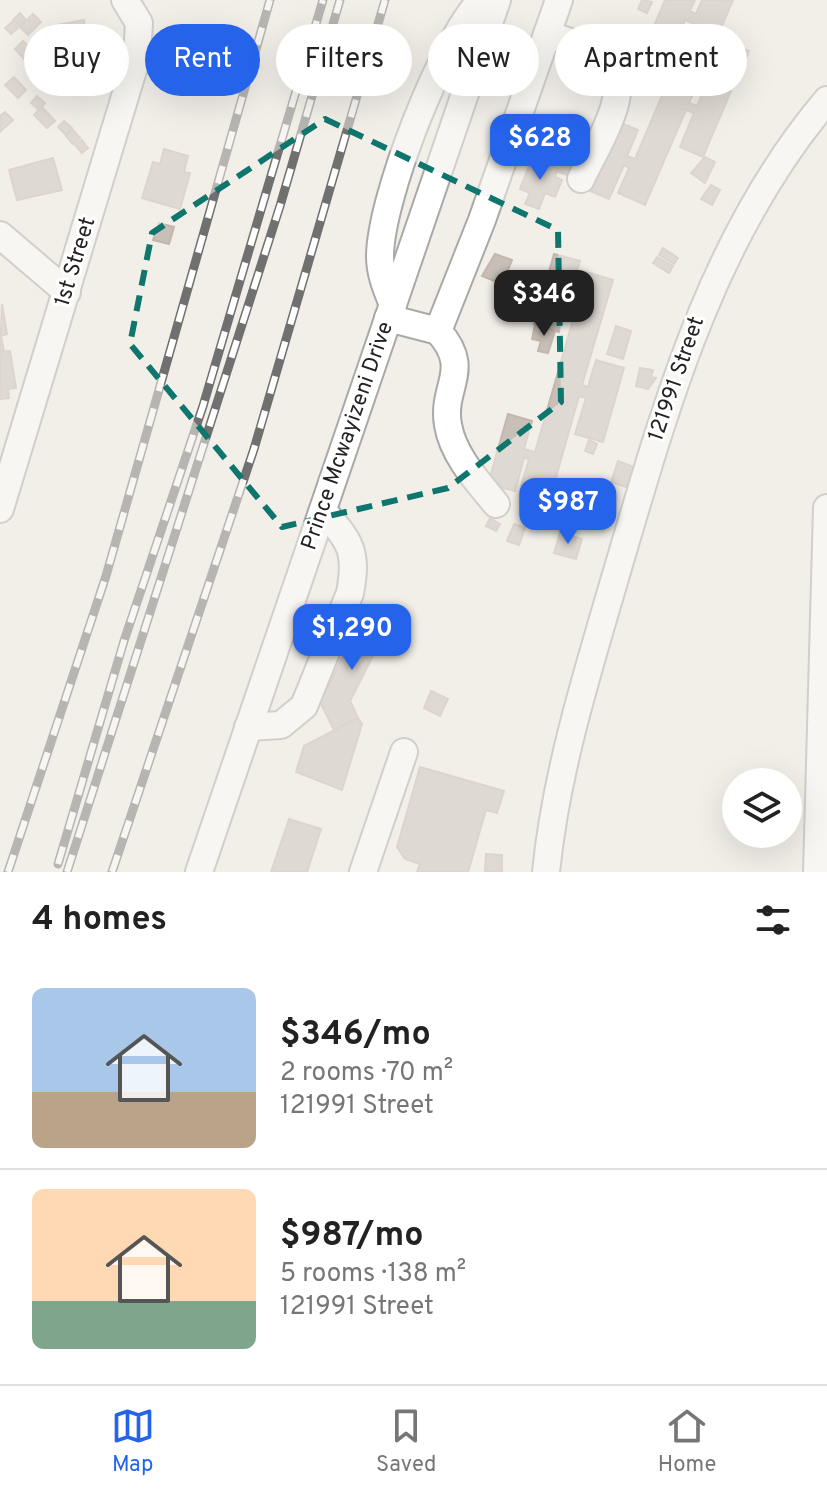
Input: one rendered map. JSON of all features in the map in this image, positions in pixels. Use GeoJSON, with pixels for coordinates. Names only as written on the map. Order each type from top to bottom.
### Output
{"type":"FeatureCollection","features":[{"type":"Feature","properties":{"kind":"street"},"geometry":{"type":"LineString","coordinates":[[481,0],[456,32],[437,67],[387,211],[380,256],[390,312],[438,331],[451,349],[456,367],[448,408],[448,427],[462,459],[496,504]]}},
{"type":"Feature","properties":{"kind":"street","name":"Prince Mcwayizeni Drive"},"geometry":{"type":"LineString","coordinates":[[199,872],[497,0]]}},
{"type":"Feature","properties":{"kind":"street"},"geometry":{"type":"LineString","coordinates":[[438,331],[487,206],[559,0]]}},
{"type":"Feature","properties":{"kind":"street","name":"1st Street"},"geometry":{"type":"LineString","coordinates":[[0,509],[137,57],[140,31],[131,7]]}},
{"type":"Feature","properties":{"kind":"street"},"geometry":{"type":"LineString","coordinates":[[547,34],[607,55],[618,77],[615,102],[581,179]]}},
{"type":"Feature","properties":{"kind":"street","name":"121991 Street"},"geometry":{"type":"LineString","coordinates":[[546,872],[557,791],[589,666],[677,376],[708,291],[732,244],[788,151],[827,100]]}},
{"type":"Feature","properties":{"kind":"street"},"geometry":{"type":"LineString","coordinates":[[0,235],[67,292]]}},
{"type":"Feature","properties":{"kind":"street"},"geometry":{"type":"LineString","coordinates":[[817,872],[823,803],[827,508]]}},
{"type":"Feature","properties":{"kind":"street"},"geometry":{"type":"LineString","coordinates":[[248,727],[281,725],[304,706],[350,593],[354,573],[350,544],[323,511]]}},
{"type":"Feature","properties":{"kind":"street"},"geometry":{"type":"LineString","coordinates":[[363,872],[404,752]]}},
{"type":"Feature","properties":{"kind":"highlighted area"},"geometry":{"type":"Polygon","coordinates":[[[325,119],[558,230],[561,402],[448,488],[282,527],[130,344],[152,233],[325,119]]]}},
{"type":"Feature","properties":{"kind":"building"},"geometry":{"type":"Polygon","coordinates":[[[642,0],[652,2],[647,13],[638,9],[642,0]]]}},
{"type":"Feature","properties":{"kind":"building"},"geometry":{"type":"Polygon","coordinates":[[[665,0],[695,0],[690,11],[696,14],[702,0],[733,0],[723,24],[693,24],[685,20],[683,24],[655,24],[665,0]]]}},
{"type":"Feature","properties":{"kind":"building"},"geometry":{"type":"Polygon","coordinates":[[[20,13],[26,20],[19,26],[13,20],[20,13]]]}},
{"type":"Feature","properties":{"kind":"building"},"geometry":{"type":"Polygon","coordinates":[[[33,14],[41,22],[24,24],[24,31],[20,27],[33,14]]]}},
{"type":"Feature","properties":{"kind":"building"},"geometry":{"type":"Polygon","coordinates":[[[84,20],[84,24],[62,24],[84,20]]]}},
{"type":"Feature","properties":{"kind":"building"},"geometry":{"type":"Polygon","coordinates":[[[12,22],[18,28],[11,34],[5,28],[12,22]]]}},
{"type":"Feature","properties":{"kind":"building"},"geometry":{"type":"Polygon","coordinates":[[[24,42],[24,59],[15,49],[24,42]]]}},
{"type":"Feature","properties":{"kind":"building"},"geometry":{"type":"Polygon","coordinates":[[[14,77],[24,92],[18,98],[5,85],[14,77]]]}},
{"type":"Feature","properties":{"kind":"building"},"geometry":{"type":"Polygon","coordinates":[[[37,96],[45,103],[39,110],[31,103],[37,96]]]}},
{"type":"Feature","properties":{"kind":"building"},"geometry":{"type":"Polygon","coordinates":[[[662,96],[692,96],[689,103],[697,106],[701,96],[729,96],[703,157],[680,147],[694,113],[686,110],[645,205],[618,193],[629,168],[624,165],[609,199],[583,188],[612,119],[638,130],[627,156],[635,159],[662,96]]]}},
{"type":"Feature","properties":{"kind":"building"},"geometry":{"type":"Polygon","coordinates":[[[42,107],[55,121],[47,128],[34,115],[42,107]]]}},
{"type":"Feature","properties":{"kind":"building"},"geometry":{"type":"Polygon","coordinates":[[[5,112],[13,120],[0,132],[0,116],[5,112]]]}},
{"type":"Feature","properties":{"kind":"building"},"geometry":{"type":"Polygon","coordinates":[[[64,121],[72,128],[66,135],[58,127],[64,121]]]}},
{"type":"Feature","properties":{"kind":"building"},"geometry":{"type":"Polygon","coordinates":[[[73,130],[80,138],[73,144],[66,136],[73,130]]]}},
{"type":"Feature","properties":{"kind":"building"},"geometry":{"type":"Polygon","coordinates":[[[570,138],[583,142],[571,176],[558,172],[570,138]]]}},
{"type":"Feature","properties":{"kind":"building"},"geometry":{"type":"Polygon","coordinates":[[[82,140],[88,148],[82,153],[75,145],[82,140]]]}},
{"type":"Feature","properties":{"kind":"building"},"geometry":{"type":"Polygon","coordinates":[[[164,149],[188,156],[184,172],[190,173],[180,209],[142,198],[153,162],[160,164],[164,149]]]}},
{"type":"Feature","properties":{"kind":"building"},"geometry":{"type":"Polygon","coordinates":[[[705,157],[715,162],[705,183],[691,173],[705,157]]]}},
{"type":"Feature","properties":{"kind":"building"},"geometry":{"type":"Polygon","coordinates":[[[53,158],[62,190],[17,200],[9,170],[53,158]]]}},
{"type":"Feature","properties":{"kind":"building"},"geometry":{"type":"Polygon","coordinates":[[[532,158],[558,168],[555,177],[562,180],[555,197],[545,193],[539,209],[525,204],[530,193],[520,189],[532,158]]]}},
{"type":"Feature","properties":{"kind":"building"},"geometry":{"type":"Polygon","coordinates":[[[711,185],[720,190],[712,205],[701,199],[711,185]]]}},
{"type":"Feature","properties":{"kind":"building"},"geometry":{"type":"Polygon","coordinates":[[[159,223],[174,227],[169,244],[153,240],[159,223]]]}},
{"type":"Feature","properties":{"kind":"building"},"geometry":{"type":"Polygon","coordinates":[[[663,248],[678,258],[674,264],[659,255],[663,248]]]}},
{"type":"Feature","properties":{"kind":"building"},"geometry":{"type":"Polygon","coordinates":[[[495,254],[512,260],[502,284],[482,276],[495,254]]]}},
{"type":"Feature","properties":{"kind":"building"},"geometry":{"type":"Polygon","coordinates":[[[554,254],[580,261],[569,297],[578,299],[586,272],[613,280],[582,385],[588,387],[596,360],[624,368],[603,442],[575,434],[586,398],[579,396],[551,495],[521,486],[529,459],[524,458],[515,491],[488,484],[508,414],[532,421],[524,449],[535,452],[577,306],[567,304],[559,332],[534,324],[554,254]]]}},
{"type":"Feature","properties":{"kind":"building"},"geometry":{"type":"Polygon","coordinates":[[[657,257],[673,266],[669,273],[653,263],[657,257]]]}},
{"type":"Feature","properties":{"kind":"building"},"geometry":{"type":"Polygon","coordinates":[[[2,304],[7,334],[1,336],[4,351],[0,352],[2,304]]]}},
{"type":"Feature","properties":{"kind":"building"},"geometry":{"type":"Polygon","coordinates":[[[535,325],[555,331],[548,353],[538,351],[541,341],[532,339],[535,325]]]}},
{"type":"Feature","properties":{"kind":"building"},"geometry":{"type":"Polygon","coordinates":[[[616,326],[631,331],[623,359],[607,354],[616,326]]]}},
{"type":"Feature","properties":{"kind":"building"},"geometry":{"type":"Polygon","coordinates":[[[10,351],[16,388],[8,389],[9,398],[0,399],[0,352],[10,351]]]}},
{"type":"Feature","properties":{"kind":"building"},"geometry":{"type":"Polygon","coordinates":[[[640,368],[653,370],[651,377],[656,378],[648,389],[636,386],[640,368]]]}},
{"type":"Feature","properties":{"kind":"building"},"geometry":{"type":"Polygon","coordinates":[[[589,440],[597,444],[593,454],[585,451],[589,440]]]}},
{"type":"Feature","properties":{"kind":"building"},"geometry":{"type":"Polygon","coordinates":[[[618,461],[634,467],[626,487],[611,482],[618,461]]]}},
{"type":"Feature","properties":{"kind":"building"},"geometry":{"type":"Polygon","coordinates":[[[490,518],[500,524],[496,531],[486,526],[490,518]]]}},
{"type":"Feature","properties":{"kind":"building"},"geometry":{"type":"Polygon","coordinates":[[[514,524],[525,528],[519,545],[507,541],[514,524]]]}},
{"type":"Feature","properties":{"kind":"building"},"geometry":{"type":"Polygon","coordinates":[[[560,533],[582,539],[576,559],[554,553],[560,533]]]}},
{"type":"Feature","properties":{"kind":"building"},"geometry":{"type":"Polygon","coordinates":[[[364,614],[388,626],[350,701],[358,718],[334,730],[320,702],[364,614]]]}},
{"type":"Feature","properties":{"kind":"building"},"geometry":{"type":"Polygon","coordinates":[[[431,691],[448,699],[440,716],[424,708],[431,691]]]}},
{"type":"Feature","properties":{"kind":"building"},"geometry":{"type":"Polygon","coordinates":[[[358,718],[362,724],[342,790],[296,772],[304,746],[358,718]]]}},
{"type":"Feature","properties":{"kind":"building"},"geometry":{"type":"Polygon","coordinates":[[[420,767],[504,791],[497,813],[486,810],[468,872],[417,872],[420,864],[405,859],[397,847],[420,767]]]}},
{"type":"Feature","properties":{"kind":"building"},"geometry":{"type":"Polygon","coordinates":[[[289,819],[321,829],[307,872],[271,872],[289,819]]]}},
{"type":"Feature","properties":{"kind":"building"},"geometry":{"type":"Polygon","coordinates":[[[486,854],[502,855],[502,872],[485,872],[486,854]]]}},
{"type":"Feature","properties":{"kind":"railway"},"geometry":{"type":"LineString","coordinates":[[8,872],[106,576],[270,0]]}},
{"type":"Feature","properties":{"kind":"railway"},"geometry":{"type":"LineString","coordinates":[[58,864],[124,641],[203,406],[323,0]]}},
{"type":"Feature","properties":{"kind":"railway"},"geometry":{"type":"LineString","coordinates":[[67,872],[280,206],[340,0]]}},
{"type":"Feature","properties":{"kind":"railway"},"geometry":{"type":"LineString","coordinates":[[112,872],[254,449],[385,0]]}}]}
